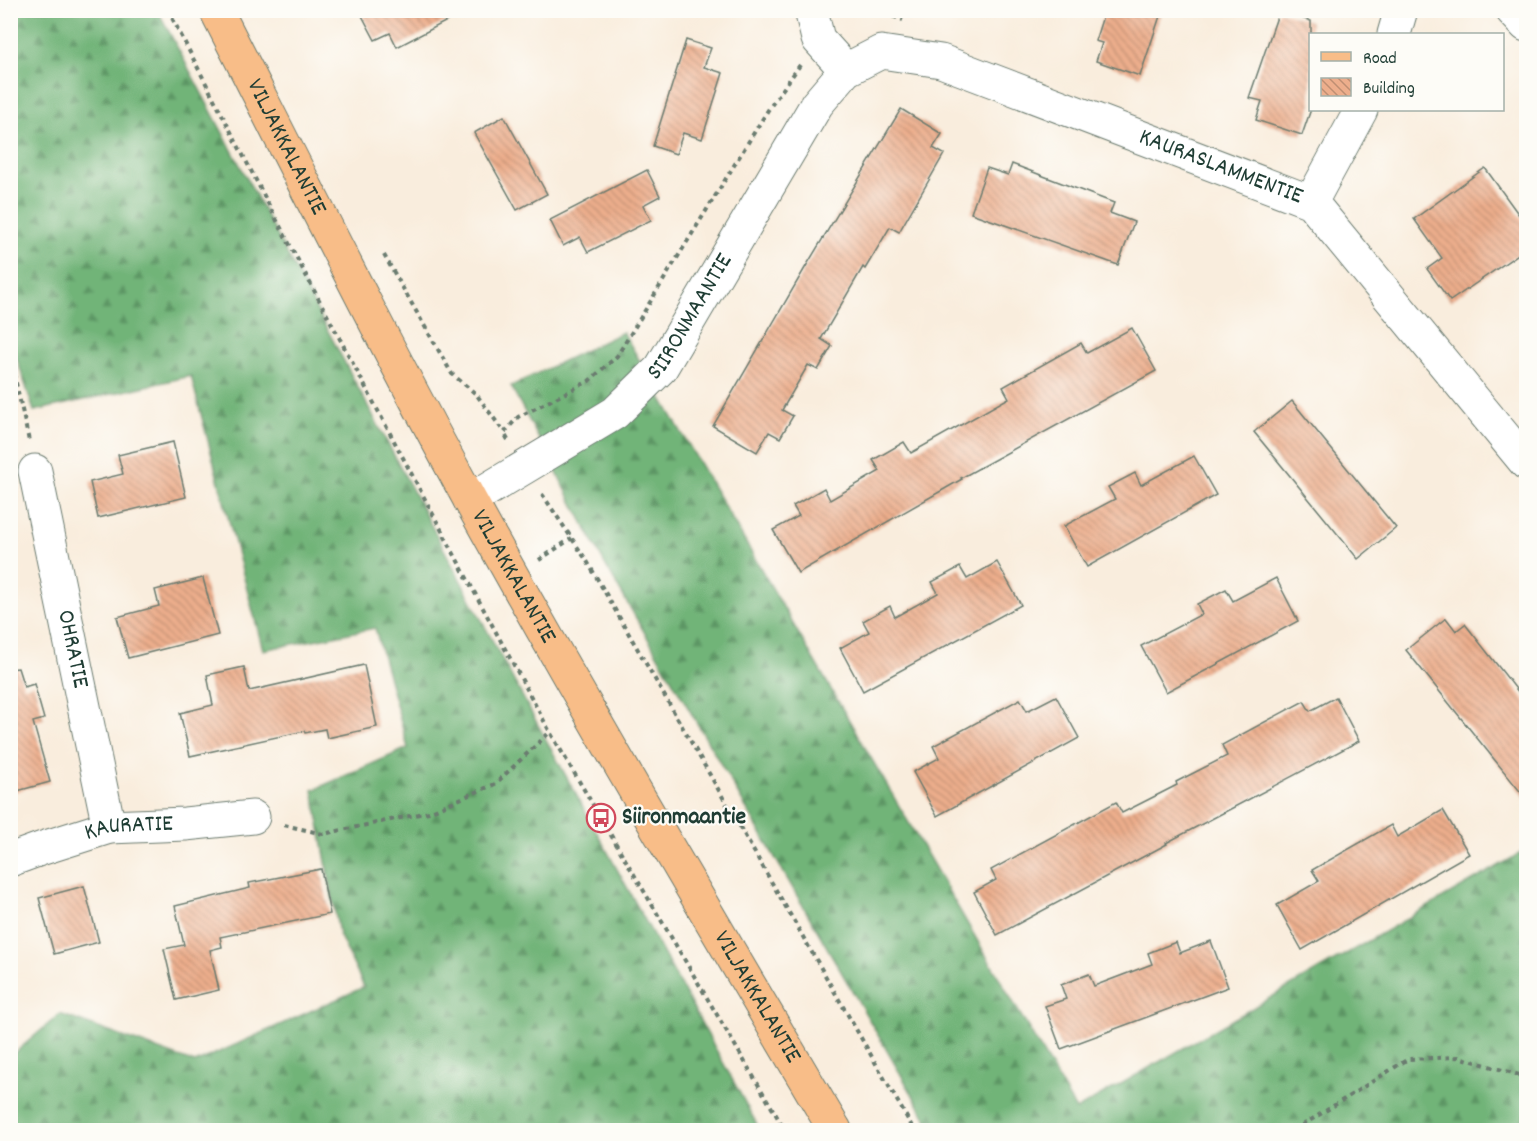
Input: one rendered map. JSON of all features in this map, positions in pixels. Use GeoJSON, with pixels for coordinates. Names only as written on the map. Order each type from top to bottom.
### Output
{"type":"FeatureCollection","features":[{"type":"Feature","properties":{"kind":"main road","name":"VILJAKKALANTIE"},"geometry":{"type":"LineString","coordinates":[[216,10],[360,293],[470,500],[677,863],[835,1131]]}},
{"type":"Feature","properties":{"kind":"street"},"geometry":{"type":"LineString","coordinates":[[1394,33],[1401,10]]}},
{"type":"Feature","properties":{"kind":"street"},"geometry":{"type":"LineString","coordinates":[[1512,10],[1527,25]]}},
{"type":"Feature","properties":{"kind":"street"},"geometry":{"type":"LineString","coordinates":[[814,25],[846,70]]}},
{"type":"Feature","properties":{"kind":"street","name":"KAURASLAMMENTIE"},"geometry":{"type":"LineString","coordinates":[[846,70],[881,52],[941,61],[1311,202],[1527,463]]}},
{"type":"Feature","properties":{"kind":"street","name":"SIIRONMAANTIE"},"geometry":{"type":"LineString","coordinates":[[470,500],[615,413],[662,368],[817,104],[846,70]]}},
{"type":"Feature","properties":{"kind":"street"},"geometry":{"type":"LineString","coordinates":[[1311,202],[1360,111]]}},
{"type":"Feature","properties":{"kind":"street","name":"OHRATIE"},"geometry":{"type":"LineString","coordinates":[[35,471],[109,827]]}},
{"type":"Feature","properties":{"kind":"street","name":"KAURATIE"},"geometry":{"type":"LineString","coordinates":[[10,860],[109,827],[253,818]]}},
{"type":"Feature","properties":{"kind":"path"},"geometry":{"type":"LineString","coordinates":[[168,10],[550,732],[785,1131]]}},
{"type":"Feature","properties":{"kind":"path"},"geometry":{"type":"LineString","coordinates":[[504,433],[518,417],[589,381],[617,356],[768,110],[814,25]]}},
{"type":"Feature","properties":{"kind":"path"},"geometry":{"type":"LineString","coordinates":[[384,255],[452,374],[476,394],[587,561],[914,1131]]}},
{"type":"Feature","properties":{"kind":"path"},"geometry":{"type":"LineString","coordinates":[[10,356],[35,471]]}},
{"type":"Feature","properties":{"kind":"path"},"geometry":{"type":"LineString","coordinates":[[253,818],[323,834],[429,812],[495,784],[550,732]]}},
{"type":"Feature","properties":{"kind":"path"},"geometry":{"type":"LineString","coordinates":[[1295,1131],[1408,1059],[1459,1057],[1527,1077]]}},
{"type":"Feature","properties":{"kind":"green space"},"geometry":{"type":"Polygon","coordinates":[[[11,10],[158,11],[514,681],[760,1130],[11,1130],[11,1056],[60,1014],[195,1063],[364,987],[339,934],[313,790],[408,748],[375,628],[263,650],[191,376],[34,411],[11,341],[11,10]]]}},
{"type":"Feature","properties":{"kind":"green space"},"geometry":{"type":"Polygon","coordinates":[[[623,332],[1076,1110],[1526,850],[1526,1130],[933,1130],[607,568],[511,386],[623,332]]]}},
{"type":"Feature","properties":{"kind":"building"},"geometry":{"type":"Polygon","coordinates":[[[359,10],[468,10],[397,47],[390,33],[375,40],[359,10]]]}},
{"type":"Feature","properties":{"kind":"building"},"geometry":{"type":"Polygon","coordinates":[[[1105,10],[1162,10],[1140,76],[1096,61],[1102,43],[1095,41],[1105,10]]]}},
{"type":"Feature","properties":{"kind":"building"},"geometry":{"type":"Polygon","coordinates":[[[1279,11],[1311,21],[1311,33],[1309,33],[1310,111],[1302,135],[1256,120],[1262,101],[1249,98],[1279,11]]]}},
{"type":"Feature","properties":{"kind":"building"},"geometry":{"type":"Polygon","coordinates":[[[686,40],[711,48],[704,67],[723,73],[702,139],[683,133],[676,154],[653,146],[686,40]]]}},
{"type":"Feature","properties":{"kind":"building"},"geometry":{"type":"Polygon","coordinates":[[[901,109],[942,134],[933,148],[944,154],[899,232],[890,227],[865,269],[863,267],[821,339],[832,346],[818,370],[808,365],[782,410],[793,416],[780,438],[769,432],[757,452],[713,426],[901,109]]]}},
{"type":"Feature","properties":{"kind":"building"},"geometry":{"type":"Polygon","coordinates":[[[504,116],[547,194],[517,210],[474,133],[504,116]]]}},
{"type":"Feature","properties":{"kind":"building"},"geometry":{"type":"Polygon","coordinates":[[[1012,164],[1114,203],[1110,213],[1134,222],[1118,265],[971,213],[987,168],[1008,175],[1012,164]]]}},
{"type":"Feature","properties":{"kind":"building"},"geometry":{"type":"Polygon","coordinates":[[[1485,168],[1527,226],[1527,248],[1450,301],[1427,269],[1442,258],[1414,219],[1485,168]]]}},
{"type":"Feature","properties":{"kind":"building"},"geometry":{"type":"Polygon","coordinates":[[[647,170],[660,196],[643,205],[651,220],[588,252],[580,237],[563,246],[550,220],[647,170]]]}},
{"type":"Feature","properties":{"kind":"building"},"geometry":{"type":"Polygon","coordinates":[[[1132,328],[1156,371],[961,478],[798,573],[773,530],[799,516],[793,506],[824,488],[830,500],[880,471],[873,460],[904,442],[911,453],[1009,398],[1003,387],[1081,343],[1087,353],[1132,328]]]}},
{"type":"Feature","properties":{"kind":"building"},"geometry":{"type":"Polygon","coordinates":[[[1292,401],[1396,528],[1358,559],[1254,432],[1292,401]]]}},
{"type":"Feature","properties":{"kind":"building"},"geometry":{"type":"Polygon","coordinates":[[[173,442],[186,497],[98,518],[90,482],[123,474],[118,455],[173,442]]]}},
{"type":"Feature","properties":{"kind":"building"},"geometry":{"type":"Polygon","coordinates":[[[1194,456],[1216,495],[1087,567],[1064,526],[1115,499],[1108,487],[1135,473],[1141,485],[1194,456]]]}},
{"type":"Feature","properties":{"kind":"building"},"geometry":{"type":"Polygon","coordinates":[[[997,562],[1021,605],[863,691],[840,648],[869,632],[863,621],[890,606],[895,617],[938,593],[932,582],[960,567],[967,579],[997,562]]]}},
{"type":"Feature","properties":{"kind":"building"},"geometry":{"type":"Polygon","coordinates":[[[203,578],[218,635],[128,658],[117,617],[159,606],[155,590],[203,578]]]}},
{"type":"Feature","properties":{"kind":"building"},"geometry":{"type":"Polygon","coordinates":[[[1276,578],[1298,621],[1166,692],[1141,646],[1202,614],[1197,604],[1226,589],[1233,601],[1276,578]]]}},
{"type":"Feature","properties":{"kind":"building"},"geometry":{"type":"Polygon","coordinates":[[[1446,618],[1456,631],[1465,624],[1527,703],[1527,800],[1406,650],[1446,618]]]}},
{"type":"Feature","properties":{"kind":"building"},"geometry":{"type":"Polygon","coordinates":[[[364,665],[377,727],[327,738],[325,729],[305,733],[304,731],[190,756],[180,713],[213,705],[207,675],[244,667],[249,691],[364,665]]]}},
{"type":"Feature","properties":{"kind":"building"},"geometry":{"type":"Polygon","coordinates":[[[18,668],[24,687],[34,684],[44,719],[33,722],[50,782],[10,793],[10,669],[18,668]]]}},
{"type":"Feature","properties":{"kind":"building"},"geometry":{"type":"Polygon","coordinates":[[[1056,696],[1079,738],[937,816],[913,772],[939,758],[933,746],[1020,699],[1027,711],[1056,696]]]}},
{"type":"Feature","properties":{"kind":"building"},"geometry":{"type":"Polygon","coordinates":[[[1336,697],[1359,741],[997,935],[974,892],[996,880],[991,870],[1116,802],[1122,813],[1177,785],[1176,782],[1227,756],[1222,745],[1304,701],[1310,711],[1336,697]]]}},
{"type":"Feature","properties":{"kind":"building"},"geometry":{"type":"Polygon","coordinates":[[[1443,810],[1469,854],[1302,950],[1277,905],[1319,881],[1312,870],[1391,825],[1397,837],[1443,810]]]}},
{"type":"Feature","properties":{"kind":"building"},"geometry":{"type":"Polygon","coordinates":[[[321,869],[330,914],[220,937],[222,947],[210,950],[219,990],[176,1000],[164,949],[184,945],[175,906],[250,888],[249,883],[321,869]]]}},
{"type":"Feature","properties":{"kind":"building"},"geometry":{"type":"Polygon","coordinates":[[[84,886],[99,942],[54,954],[39,898],[84,886]]]}},
{"type":"Feature","properties":{"kind":"building"},"geometry":{"type":"Polygon","coordinates":[[[1211,941],[1228,987],[1061,1049],[1045,1006],[1066,999],[1061,985],[1089,974],[1094,986],[1152,964],[1148,953],[1176,942],[1180,953],[1211,941]]]}},
{"type":"Feature","properties":{"kind":"place","name":"Siironmaantie"},"geometry":{"type":"Point","coordinates":[601,818]}}]}
